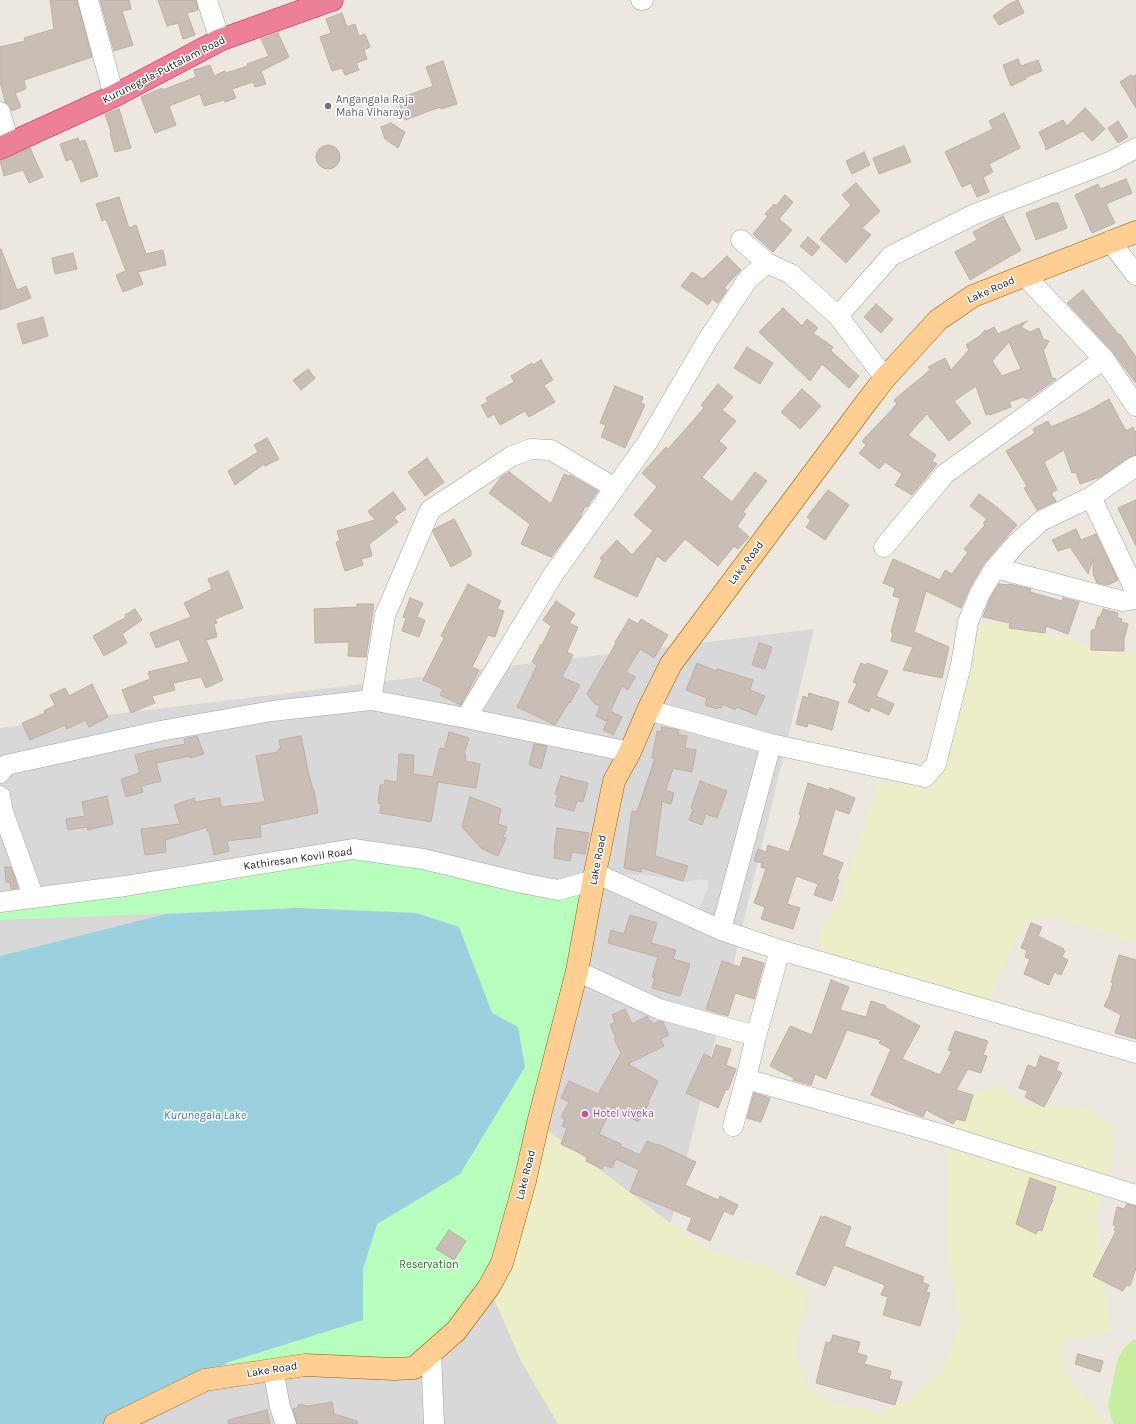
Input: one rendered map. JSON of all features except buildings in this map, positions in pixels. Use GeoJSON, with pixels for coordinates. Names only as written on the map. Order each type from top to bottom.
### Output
{"type":"FeatureCollection","features":[{"type":"Feature","properties":{"kind":"highway","name":"Kurunegala-Puttalam Road"},"geometry":{"type":"LineString","coordinates":[[4,145],[114,96],[220,40],[332,0]]}},
{"type":"Feature","properties":{"kind":"main road","name":"Lake Road"},"geometry":{"type":"LineString","coordinates":[[114,1424],[204,1380],[305,1365],[394,1369],[414,1368],[456,1331],[489,1286],[502,1263],[526,1181],[541,1109],[577,971],[594,876],[614,781],[630,752],[648,710],[671,664],[885,378],[938,320],[973,296],[1136,232]]}},
{"type":"Feature","properties":{"kind":"street"},"geometry":{"type":"LineString","coordinates":[[88,0],[114,96]]}},
{"type":"Feature","properties":{"kind":"street"},"geometry":{"type":"LineString","coordinates":[[207,0],[220,40]]}},
{"type":"Feature","properties":{"kind":"street"},"geometry":{"type":"LineString","coordinates":[[0,112],[4,145]]}},
{"type":"Feature","properties":{"kind":"street"},"geometry":{"type":"LineString","coordinates":[[838,316],[891,256],[975,214],[1112,161],[1136,148]]}},
{"type":"Feature","properties":{"kind":"street"},"geometry":{"type":"LineString","coordinates":[[741,240],[767,263],[791,274],[838,316],[885,378]]}},
{"type":"Feature","properties":{"kind":"street"},"geometry":{"type":"LineString","coordinates":[[1110,241],[1136,275]]}},
{"type":"Feature","properties":{"kind":"street"},"geometry":{"type":"LineString","coordinates":[[466,718],[553,575],[648,443],[707,341],[748,279],[767,263]]}},
{"type":"Feature","properties":{"kind":"street"},"geometry":{"type":"LineString","coordinates":[[1025,276],[1104,359],[1136,406]]}},
{"type":"Feature","properties":{"kind":"street"},"geometry":{"type":"LineString","coordinates":[[884,547],[945,474],[1104,359]]}},
{"type":"Feature","properties":{"kind":"street"},"geometry":{"type":"LineString","coordinates":[[371,700],[384,615],[430,510],[512,456],[530,449],[551,450],[615,488]]}},
{"type":"Feature","properties":{"kind":"street"},"geometry":{"type":"LineString","coordinates":[[648,710],[771,744],[925,778],[936,764],[961,665],[968,622],[980,593],[994,568],[1017,543],[1041,521],[1091,497],[1136,466]]}},
{"type":"Feature","properties":{"kind":"street"},"geometry":{"type":"LineString","coordinates":[[1091,497],[1136,592]]}},
{"type":"Feature","properties":{"kind":"street"},"geometry":{"type":"LineString","coordinates":[[994,568],[1122,601],[1136,599]]}},
{"type":"Feature","properties":{"kind":"street"},"geometry":{"type":"LineString","coordinates":[[0,773],[6,765],[160,731],[272,711],[371,700],[630,752]]}},
{"type":"Feature","properties":{"kind":"street"},"geometry":{"type":"LineString","coordinates":[[721,930],[771,744]]}},
{"type":"Feature","properties":{"kind":"street"},"geometry":{"type":"LineString","coordinates":[[0,796],[3,812],[34,898]]}},
{"type":"Feature","properties":{"kind":"street","name":"Kathiresan Kovil Road"},"geometry":{"type":"LineString","coordinates":[[0,902],[125,886],[353,849],[423,859],[522,883],[558,890],[594,876]]}},
{"type":"Feature","properties":{"kind":"street"},"geometry":{"type":"LineString","coordinates":[[594,876],[721,930],[780,950],[1136,1053]]}},
{"type":"Feature","properties":{"kind":"street"},"geometry":{"type":"LineString","coordinates":[[733,1126],[780,950]]}},
{"type":"Feature","properties":{"kind":"street"},"geometry":{"type":"LineString","coordinates":[[577,971],[660,1009],[756,1036]]}},
{"type":"Feature","properties":{"kind":"street"},"geometry":{"type":"LineString","coordinates":[[746,1080],[934,1132],[1136,1195]]}},
{"type":"Feature","properties":{"kind":"street"},"geometry":{"type":"LineString","coordinates":[[431,1353],[434,1424]]}},
{"type":"Feature","properties":{"kind":"street"},"geometry":{"type":"LineString","coordinates":[[273,1370],[280,1407],[286,1424]]}},
{"type":"Feature","properties":{"kind":"shaded area"},"geometry":{"type":"Polygon","coordinates":[[[814,629],[671,1223],[605,1424],[0,1424],[0,728],[814,629]]]}},
{"type":"Feature","properties":{"kind":"shaded area"},"geometry":{"type":"Polygon","coordinates":[[[628,874],[655,876],[686,882],[700,879],[708,881],[708,889],[701,905],[697,910],[615,876],[628,874]]]}},
{"type":"Feature","properties":{"kind":"green space"},"geometry":{"type":"Polygon","coordinates":[[[968,622],[1011,625],[1122,654],[1136,648],[1136,943],[1060,918],[1032,917],[1014,941],[985,1010],[818,961],[821,930],[838,908],[877,785],[925,777],[968,622]]]}},
{"type":"Feature","properties":{"kind":"green space","name":"Reservation"},"geometry":{"type":"Polygon","coordinates":[[[353,849],[522,883],[594,880],[502,1263],[414,1368],[205,1380],[115,1424],[104,1424],[229,1362],[363,1320],[363,1269],[377,1224],[460,1174],[525,1067],[518,1027],[492,1013],[459,927],[416,913],[298,908],[0,920],[0,902],[353,849]]]}},
{"type":"Feature","properties":{"kind":"green space"},"geometry":{"type":"Polygon","coordinates":[[[998,1086],[1022,1104],[1092,1109],[1111,1127],[1112,1158],[1095,1215],[1111,1331],[1064,1339],[1062,1369],[1106,1424],[558,1424],[521,1361],[489,1287],[538,1123],[706,1250],[764,1265],[808,1288],[794,1351],[807,1387],[832,1403],[877,1412],[907,1402],[943,1368],[961,1325],[947,1249],[950,1107],[966,1096],[998,1086]]]}},
{"type":"Feature","properties":{"kind":"green space"},"geometry":{"type":"Polygon","coordinates":[[[1134,1339],[1136,1340],[1136,1424],[1113,1424],[1108,1406],[1117,1361],[1124,1348],[1134,1339]]]}},
{"type":"Feature","properties":{"kind":"water","name":"Kurunegala Lake"},"geometry":{"type":"Polygon","coordinates":[[[298,908],[416,913],[459,927],[492,1013],[518,1027],[525,1067],[460,1174],[377,1224],[363,1269],[363,1320],[229,1362],[104,1424],[0,1424],[0,956],[166,914],[298,908]]]}},
{"type":"Feature","properties":{"kind":"place","name":"Angangala Raja Maha Viharaya"},"geometry":{"type":"Point","coordinates":[328,106]}},
{"type":"Feature","properties":{"kind":"place","name":"Hotel viveka"},"geometry":{"type":"Point","coordinates":[585,1114]}}]}
